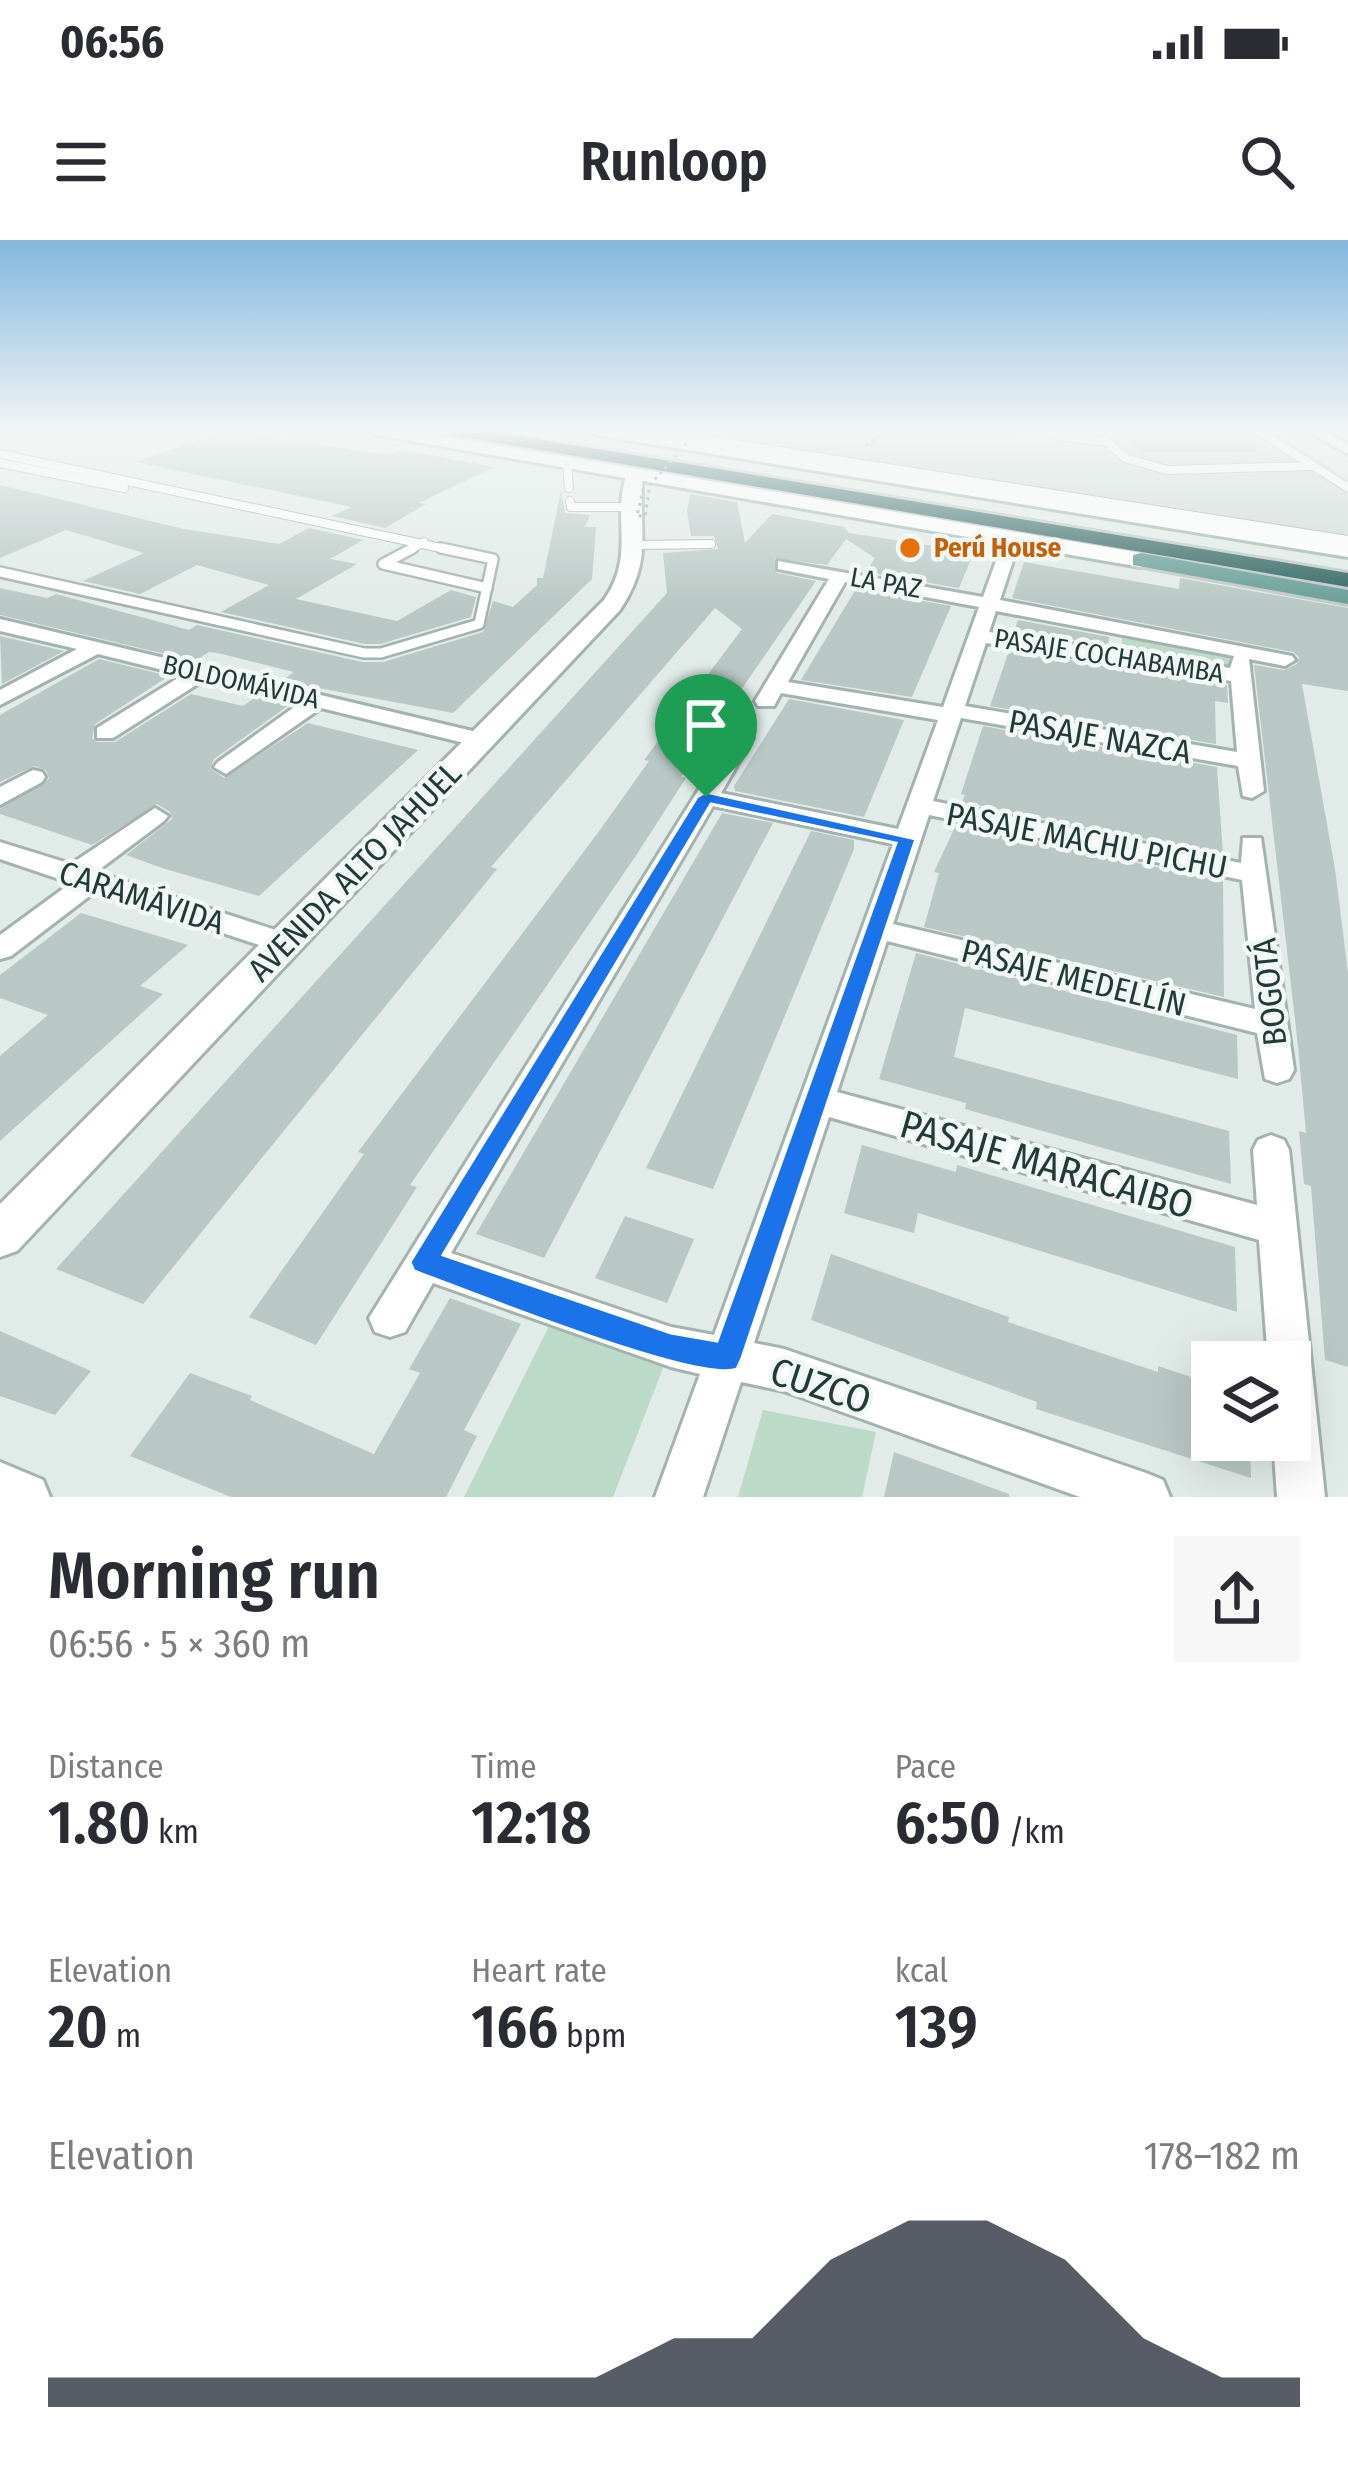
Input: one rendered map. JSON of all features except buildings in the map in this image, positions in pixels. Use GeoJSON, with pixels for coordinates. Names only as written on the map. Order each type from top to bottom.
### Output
{"type":"FeatureCollection","features":[{"type":"Feature","properties":{"kind":"highway"},"geometry":{"type":"LineString","coordinates":[[801,489],[1141,560]]}},
{"type":"Feature","properties":{"kind":"highway"},"geometry":{"type":"LineString","coordinates":[[807,489],[1348,580]]}},
{"type":"Feature","properties":{"kind":"highway"},"geometry":{"type":"LineString","coordinates":[[888,489],[1348,566]]}},
{"type":"Feature","properties":{"kind":"main road"},"geometry":{"type":"LineString","coordinates":[[704,489],[1348,597]]}},
{"type":"Feature","properties":{"kind":"main road"},"geometry":{"type":"LineString","coordinates":[[1002,489],[1344,537]]}},
{"type":"Feature","properties":{"kind":"street","name":"AVENIDA ALTO JAHUEL"},"geometry":{"type":"LineString","coordinates":[[0,1236],[622,592],[633,576],[632,507],[636,489]]}},
{"type":"Feature","properties":{"kind":"street"},"geometry":{"type":"LineString","coordinates":[[679,1497],[1012,539]]}},
{"type":"Feature","properties":{"kind":"street","name":"LA PAZ"},"geometry":{"type":"LineString","coordinates":[[784,565],[1285,660]]}},
{"type":"Feature","properties":{"kind":"street","name":"PASAJE NAZCA"},"geometry":{"type":"LineString","coordinates":[[840,575],[770,693],[951,713],[1249,760]]}},
{"type":"Feature","properties":{"kind":"street","name":"BOLDOMÁVIDA"},"geometry":{"type":"LineString","coordinates":[[0,625],[482,740]]}},
{"type":"Feature","properties":{"kind":"street","name":"PASAJE COCHABAMBA"},"geometry":{"type":"LineString","coordinates":[[977,636],[1241,676]]}},
{"type":"Feature","properties":{"kind":"street"},"geometry":{"type":"LineString","coordinates":[[0,699],[95,648]]}},
{"type":"Feature","properties":{"kind":"street"},"geometry":{"type":"LineString","coordinates":[[1239,651],[1252,790]]}},
{"type":"Feature","properties":{"kind":"street"},"geometry":{"type":"LineString","coordinates":[[104,733],[202,673]]}},
{"type":"Feature","properties":{"kind":"street"},"geometry":{"type":"LineString","coordinates":[[226,767],[317,701]]}},
{"type":"Feature","properties":{"kind":"street"},"geometry":{"type":"LineString","coordinates":[[390,1318],[742,738]]}},
{"type":"Feature","properties":{"kind":"street"},"geometry":{"type":"LineString","coordinates":[[0,798],[33,777]]}},
{"type":"Feature","properties":{"kind":"street","name":"PASAJE MACHU PICHU"},"geometry":{"type":"LineString","coordinates":[[706,797],[907,839]]}},
{"type":"Feature","properties":{"kind":"street","name":"PASAJE MACHU PICHU"},"geometry":{"type":"LineString","coordinates":[[919,806],[1254,859]]}},
{"type":"Feature","properties":{"kind":"street"},"geometry":{"type":"LineString","coordinates":[[1,949],[155,816]]}},
{"type":"Feature","properties":{"kind":"street","name":"CARAMÁVIDA"},"geometry":{"type":"LineString","coordinates":[[0,850],[284,943]]}},
{"type":"Feature","properties":{"kind":"street","name":"BOGOTÁ"},"geometry":{"type":"LineString","coordinates":[[1254,859],[1277,1070]]}},
{"type":"Feature","properties":{"kind":"street","name":"PASAJE MEDELLÍN"},"geometry":{"type":"LineString","coordinates":[[875,929],[1272,1025]]}},
{"type":"Feature","properties":{"kind":"street","name":"PASAJE MARACAIBO"},"geometry":{"type":"LineString","coordinates":[[816,1100],[1278,1228]]}},
{"type":"Feature","properties":{"kind":"street"},"geometry":{"type":"LineString","coordinates":[[1271,1150],[1288,1341]]}},
{"type":"Feature","properties":{"kind":"street","name":"CUZCO"},"geometry":{"type":"LineString","coordinates":[[424,1262],[671,1347],[784,1370],[1146,1497]]}},
{"type":"Feature","properties":{"kind":"street"},"geometry":{"type":"LineString","coordinates":[[1297,1461],[1300,1497]]}},
{"type":"Feature","properties":{"kind":"street"},"geometry":{"type":"LineString","coordinates":[[0,1485],[26,1497]]}},
{"type":"Feature","properties":{"kind":"lane"},"geometry":{"type":"LineString","coordinates":[[0,572],[364,653],[478,625],[493,559],[126,489]]}},
{"type":"Feature","properties":{"kind":"lane"},"geometry":{"type":"LineString","coordinates":[[169,489],[419,544]]}},
{"type":"Feature","properties":{"kind":"lane"},"geometry":{"type":"LineString","coordinates":[[992,489],[1348,540]]}},
{"type":"Feature","properties":{"kind":"lane"},"geometry":{"type":"LineString","coordinates":[[199,503],[214,498]]}},
{"type":"Feature","properties":{"kind":"lane"},"geometry":{"type":"LineString","coordinates":[[570,501],[571,507],[632,507]]}},
{"type":"Feature","properties":{"kind":"lane"},"geometry":{"type":"LineString","coordinates":[[1291,534],[1348,540]]}},
{"type":"Feature","properties":{"kind":"lane"},"geometry":{"type":"LineString","coordinates":[[419,544],[383,564],[487,588]]}},
{"type":"Feature","properties":{"kind":"lane"},"geometry":{"type":"LineString","coordinates":[[635,545],[711,544]]}},
{"type":"Feature","properties":{"kind":"path"},"geometry":{"type":"LineString","coordinates":[[638,489],[637,516],[645,516],[649,489]]}},
{"type":"Feature","properties":{"kind":"shaded area"},"geometry":{"type":"Polygon","coordinates":[[[988,489],[1348,489],[1348,546],[988,489]]]}},
{"type":"Feature","properties":{"kind":"green space"},"geometry":{"type":"Polygon","coordinates":[[[1122,633],[1215,649],[1229,656],[1229,669],[1122,653],[1122,633]]]}},
{"type":"Feature","properties":{"kind":"green space"},"geometry":{"type":"Polygon","coordinates":[[[553,1318],[665,1363],[613,1497],[464,1497],[553,1318]]]}},
{"type":"Feature","properties":{"kind":"green space"},"geometry":{"type":"Polygon","coordinates":[[[763,1410],[876,1432],[862,1497],[738,1497],[763,1410]]]}},
{"type":"Feature","properties":{"kind":"place","name":"Perú House"},"geometry":{"type":"Point","coordinates":[910,548]}},
{"type":"Feature","properties":{"kind":"route"},"geometry":{"type":"LineString","coordinates":[[706,797],[907,839],[726,1358],[671,1347],[424,1262],[706,797]]}}]}
